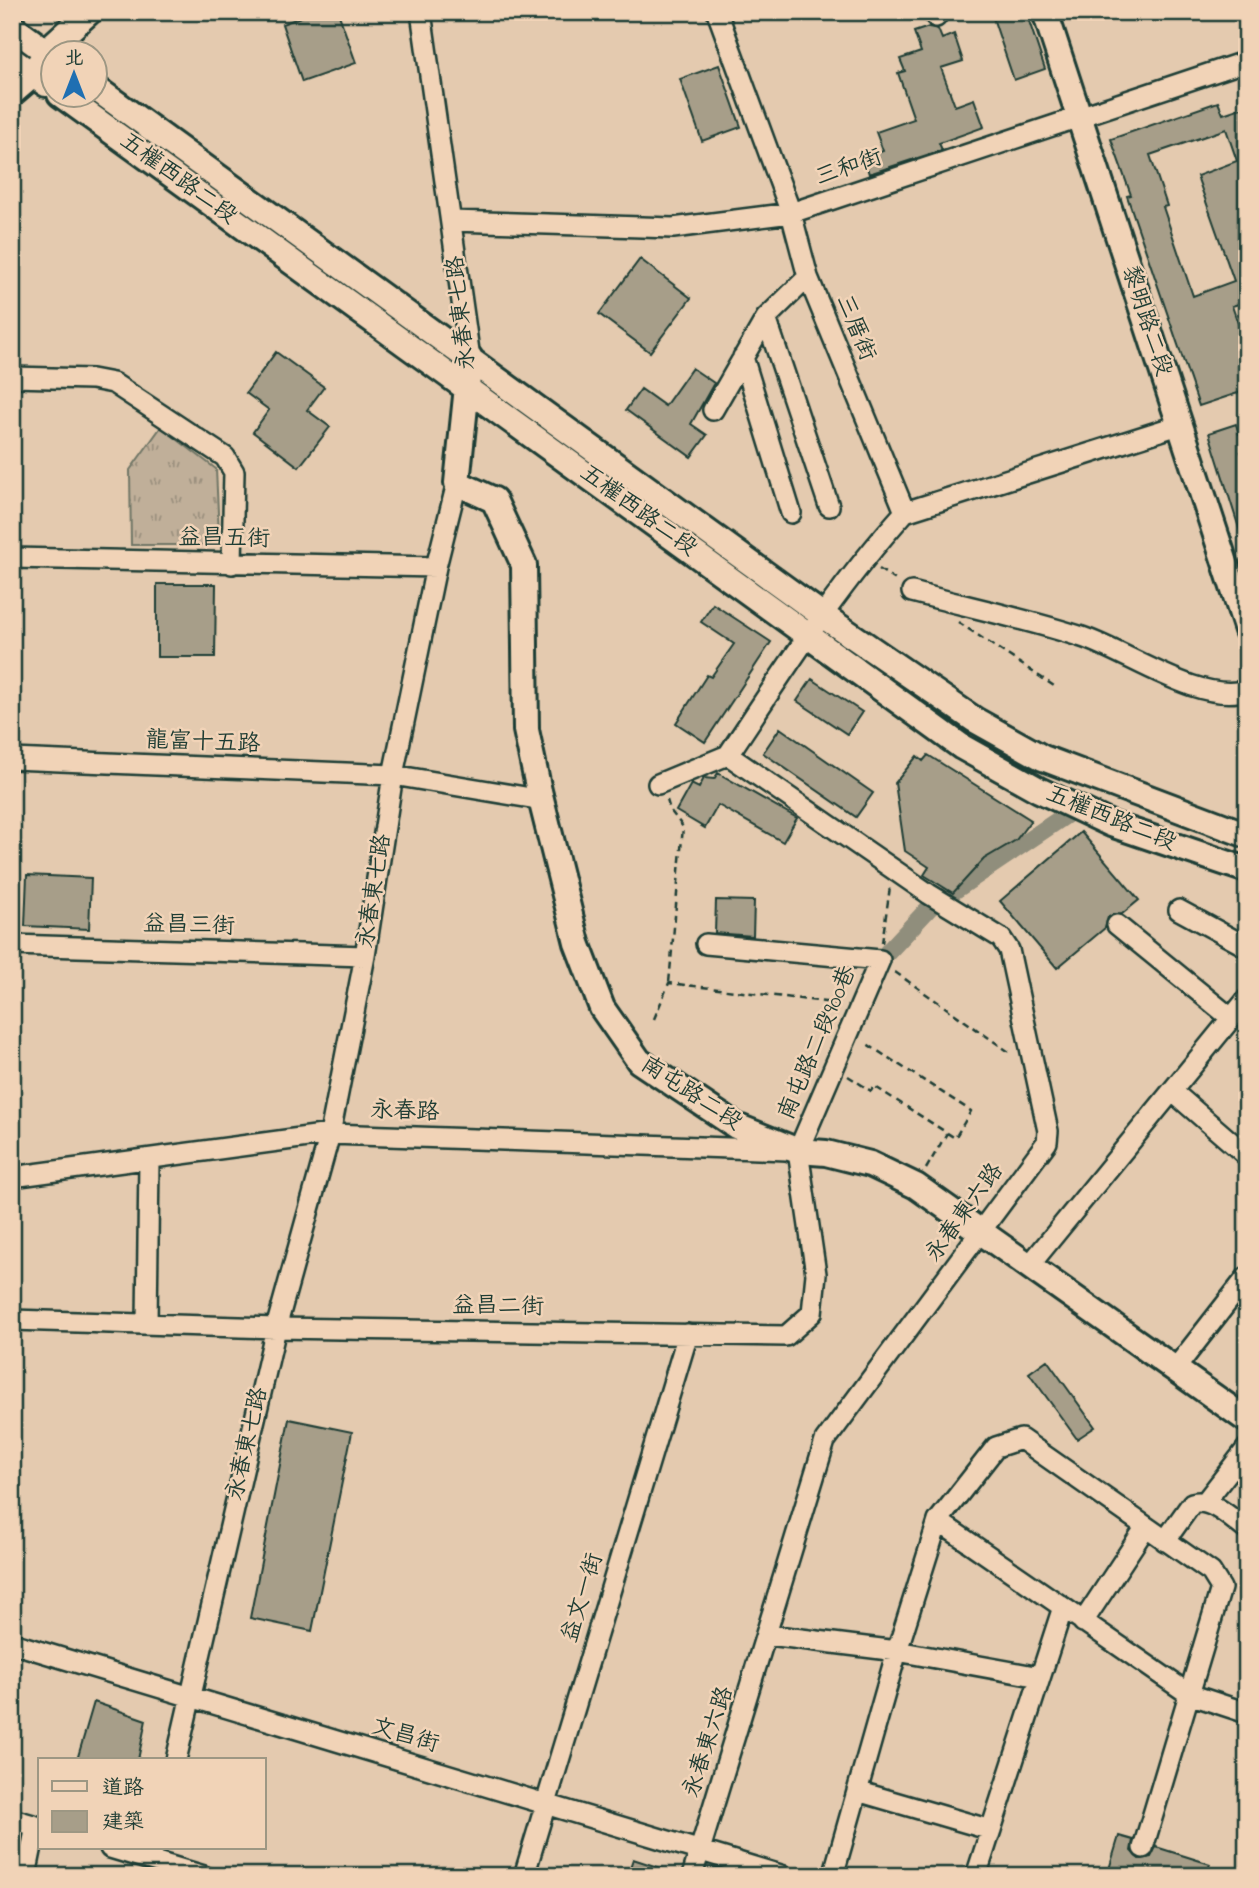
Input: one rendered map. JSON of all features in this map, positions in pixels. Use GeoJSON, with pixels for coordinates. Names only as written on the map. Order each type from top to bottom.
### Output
{"type":"FeatureCollection","features":[{"type":"Feature","properties":{"kind":"main road"},"geometry":{"type":"LineString","coordinates":[[64,38],[89,12]]}},
{"type":"Feature","properties":{"kind":"main road","name":"黎明路二段"},"geometry":{"type":"LineString","coordinates":[[1045,12],[1247,630]]}},
{"type":"Feature","properties":{"kind":"main road"},"geometry":{"type":"LineString","coordinates":[[12,27],[38,46]]}},
{"type":"Feature","properties":{"kind":"main road"},"geometry":{"type":"LineString","coordinates":[[12,93],[25,70]]}},
{"type":"Feature","properties":{"kind":"main road","name":"五權西路二段"},"geometry":{"type":"LineString","coordinates":[[108,97],[822,615],[975,720],[1043,758],[1247,835]]}},
{"type":"Feature","properties":{"kind":"main road","name":"五權西路二段"},"geometry":{"type":"LineString","coordinates":[[80,108],[962,747],[1039,790],[1111,824],[1247,870]]}},
{"type":"Feature","properties":{"kind":"main road","name":"永春東七路"},"geometry":{"type":"LineString","coordinates":[[457,483],[469,388],[470,358]]}},
{"type":"Feature","properties":{"kind":"main road","name":"南屯路二段"},"geometry":{"type":"LineString","coordinates":[[457,483],[494,500],[524,565],[526,730],[577,943],[601,1007],[634,1055],[736,1126],[798,1151],[826,1153],[870,1164],[916,1186],[1247,1420]]}},
{"type":"Feature","properties":{"kind":"street","name":"永春東七路"},"geometry":{"type":"LineString","coordinates":[[421,12],[470,358]]}},
{"type":"Feature","properties":{"kind":"street","name":"三厝街"},"geometry":{"type":"LineString","coordinates":[[717,12],[791,213],[808,277],[905,512]]}},
{"type":"Feature","properties":{"kind":"street","name":"三和街"},"geometry":{"type":"LineString","coordinates":[[451,221],[673,228],[791,213],[1247,61]]}},
{"type":"Feature","properties":{"kind":"street"},"geometry":{"type":"LineString","coordinates":[[713,410],[766,318],[808,277]]}},
{"type":"Feature","properties":{"kind":"street"},"geometry":{"type":"LineString","coordinates":[[766,318],[829,506]]}},
{"type":"Feature","properties":{"kind":"street"},"geometry":{"type":"LineString","coordinates":[[743,357],[791,513]]}},
{"type":"Feature","properties":{"kind":"street"},"geometry":{"type":"LineString","coordinates":[[12,377],[92,379],[113,383],[225,457],[234,472],[232,564]]}},
{"type":"Feature","properties":{"kind":"street"},"geometry":{"type":"LineString","coordinates":[[660,783],[728,755],[863,558],[905,512],[1179,425]]}},
{"type":"Feature","properties":{"kind":"street","name":"永春東七路"},"geometry":{"type":"LineString","coordinates":[[176,1758],[276,1328],[330,1134],[365,956],[393,775],[436,567],[457,483]]}},
{"type":"Feature","properties":{"kind":"street","name":"益昌五街"},"geometry":{"type":"LineString","coordinates":[[12,558],[436,567]]}},
{"type":"Feature","properties":{"kind":"street"},"geometry":{"type":"LineString","coordinates":[[912,592],[1084,638],[1204,690],[1233,695],[1247,690]]}},
{"type":"Feature","properties":{"kind":"street","name":"永春東六路"},"geometry":{"type":"LineString","coordinates":[[692,1876],[769,1634],[825,1441],[1047,1142],[1048,1131],[1009,950],[1001,938],[892,869],[728,755]]}},
{"type":"Feature","properties":{"kind":"street","name":"龍富十五路"},"geometry":{"type":"LineString","coordinates":[[12,759],[393,775],[543,800]]}},
{"type":"Feature","properties":{"kind":"street"},"geometry":{"type":"LineString","coordinates":[[1179,910],[1247,947]]}},
{"type":"Feature","properties":{"kind":"street"},"geometry":{"type":"LineString","coordinates":[[1117,925],[1231,1018]]}},
{"type":"Feature","properties":{"kind":"street","name":"南屯路二段900巷"},"geometry":{"type":"LineString","coordinates":[[706,944],[884,964],[798,1151]]}},
{"type":"Feature","properties":{"kind":"street","name":"益昌三街"},"geometry":{"type":"LineString","coordinates":[[12,945],[365,956]]}},
{"type":"Feature","properties":{"kind":"street"},"geometry":{"type":"LineString","coordinates":[[1029,1266],[1247,999]]}},
{"type":"Feature","properties":{"kind":"street"},"geometry":{"type":"LineString","coordinates":[[1172,1091],[1247,1156]]}},
{"type":"Feature","properties":{"kind":"street","name":"永春路"},"geometry":{"type":"LineString","coordinates":[[12,1177],[330,1134],[798,1151]]}},
{"type":"Feature","properties":{"kind":"street","name":"益昌二街"},"geometry":{"type":"LineString","coordinates":[[12,1320],[276,1328],[786,1336],[812,1312],[816,1274],[798,1151]]}},
{"type":"Feature","properties":{"kind":"street"},"geometry":{"type":"LineString","coordinates":[[147,1323],[149,1160]]}},
{"type":"Feature","properties":{"kind":"street"},"geometry":{"type":"LineString","coordinates":[[1175,1369],[1247,1277]]}},
{"type":"Feature","properties":{"kind":"street","name":"益文一街"},"geometry":{"type":"LineString","coordinates":[[524,1876],[688,1334]]}},
{"type":"Feature","properties":{"kind":"street"},"geometry":{"type":"LineString","coordinates":[[833,1876],[897,1651],[938,1521],[996,1447],[1021,1439],[1211,1573],[1221,1588],[1143,1849]]}},
{"type":"Feature","properties":{"kind":"street"},"geometry":{"type":"LineString","coordinates":[[1205,1503],[1247,1448]]}},
{"type":"Feature","properties":{"kind":"street"},"geometry":{"type":"LineString","coordinates":[[1165,1541],[1192,1503],[1205,1503],[1247,1530]]}},
{"type":"Feature","properties":{"kind":"street"},"geometry":{"type":"LineString","coordinates":[[938,1521],[1189,1694],[1247,1713]]}},
{"type":"Feature","properties":{"kind":"street"},"geometry":{"type":"LineString","coordinates":[[1083,1622],[1145,1528]]}},
{"type":"Feature","properties":{"kind":"street"},"geometry":{"type":"LineString","coordinates":[[976,1876],[1063,1607]]}},
{"type":"Feature","properties":{"kind":"street"},"geometry":{"type":"LineString","coordinates":[[769,1634],[897,1651],[1040,1676]]}},
{"type":"Feature","properties":{"kind":"street","name":"文昌街"},"geometry":{"type":"LineString","coordinates":[[12,1643],[784,1876]]}},
{"type":"Feature","properties":{"kind":"street"},"geometry":{"type":"LineString","coordinates":[[857,1791],[991,1830]]}},
{"type":"Feature","properties":{"kind":"street"},"geometry":{"type":"LineString","coordinates":[[12,1819],[38,1826],[26,1876]]}},
{"type":"Feature","properties":{"kind":"street"},"geometry":{"type":"LineString","coordinates":[[116,1850],[204,1876]]}},
{"type":"Feature","properties":{"kind":"path"},"geometry":{"type":"LineString","coordinates":[[654,1019],[669,984],[683,827],[670,810],[660,783]]}},
{"type":"Feature","properties":{"kind":"path"},"geometry":{"type":"LineString","coordinates":[[892,869],[884,964],[1009,1052],[1030,1043]]}},
{"type":"Feature","properties":{"kind":"path"},"geometry":{"type":"LineString","coordinates":[[669,984],[845,1004]]}},
{"type":"Feature","properties":{"kind":"path"},"geometry":{"type":"LineString","coordinates":[[846,1075],[871,1091],[874,1086],[955,1138],[971,1111],[867,1044]]}},
{"type":"Feature","properties":{"kind":"path"},"geometry":{"type":"LineString","coordinates":[[916,1186],[947,1133]]}},
{"type":"Feature","properties":{"kind":"green space"},"geometry":{"type":"Polygon","coordinates":[[[161,427],[216,469],[219,535],[215,545],[131,545],[130,470],[161,427]]]}},
{"type":"Feature","properties":{"kind":"building"},"geometry":{"type":"Polygon","coordinates":[[[314,12],[338,12],[356,63],[302,82],[282,24],[314,12]]]}},
{"type":"Feature","properties":{"kind":"building"},"geometry":{"type":"Polygon","coordinates":[[[991,12],[1026,12],[1045,69],[1014,80],[991,12]]]}},
{"type":"Feature","properties":{"kind":"building"},"geometry":{"type":"Polygon","coordinates":[[[929,27],[938,29],[942,39],[954,34],[963,61],[941,68],[955,106],[974,99],[984,127],[939,143],[942,150],[869,174],[864,158],[883,151],[876,132],[914,119],[898,73],[905,71],[900,59],[921,52],[914,32],[929,27]]]}},
{"type":"Feature","properties":{"kind":"building"},"geometry":{"type":"Polygon","coordinates":[[[719,65],[741,127],[702,141],[680,79],[719,65]]]}},
{"type":"Feature","properties":{"kind":"building"},"geometry":{"type":"Polygon","coordinates":[[[1218,102],[1223,114],[1247,106],[1247,311],[1242,303],[1232,306],[1247,349],[1247,390],[1199,406],[1127,196],[1131,195],[1111,139],[1218,102]],[[1226,129],[1150,155],[1167,206],[1163,207],[1193,296],[1234,281],[1197,176],[1237,161],[1226,129]]]}},
{"type":"Feature","properties":{"kind":"building"},"geometry":{"type":"Polygon","coordinates":[[[640,259],[691,298],[650,352],[599,314],[640,259]]]}},
{"type":"Feature","properties":{"kind":"building"},"geometry":{"type":"Polygon","coordinates":[[[276,352],[324,387],[307,410],[330,427],[299,467],[253,432],[269,410],[246,393],[276,352]]]}},
{"type":"Feature","properties":{"kind":"building"},"geometry":{"type":"Polygon","coordinates":[[[692,368],[714,383],[691,424],[707,435],[691,457],[626,410],[641,389],[665,406],[692,368]]]}},
{"type":"Feature","properties":{"kind":"building"},"geometry":{"type":"Polygon","coordinates":[[[1236,424],[1239,434],[1247,432],[1247,450],[1241,452],[1247,469],[1247,543],[1244,544],[1209,433],[1236,424]]]}},
{"type":"Feature","properties":{"kind":"building"},"geometry":{"type":"Polygon","coordinates":[[[157,584],[216,584],[215,657],[157,657],[157,584]]]}},
{"type":"Feature","properties":{"kind":"building"},"geometry":{"type":"Polygon","coordinates":[[[713,604],[771,642],[705,742],[676,723],[707,675],[711,677],[734,644],[701,622],[713,604]]]}},
{"type":"Feature","properties":{"kind":"building"},"geometry":{"type":"Polygon","coordinates":[[[812,679],[862,712],[847,734],[797,701],[812,679]]]}},
{"type":"Feature","properties":{"kind":"building"},"geometry":{"type":"Polygon","coordinates":[[[780,728],[873,793],[856,817],[763,753],[780,728]]]}},
{"type":"Feature","properties":{"kind":"building"},"geometry":{"type":"Polygon","coordinates":[[[928,755],[1031,820],[1016,840],[984,859],[953,893],[924,875],[929,867],[905,851],[895,783],[917,756],[923,761],[928,755]]]}},
{"type":"Feature","properties":{"kind":"building"},"geometry":{"type":"Polygon","coordinates":[[[718,773],[797,818],[783,842],[718,805],[705,828],[676,811],[691,784],[699,788],[704,778],[714,779],[718,773]]]}},
{"type":"Feature","properties":{"kind":"building"},"geometry":{"type":"Polygon","coordinates":[[[1081,832],[1139,900],[1122,914],[1108,917],[1105,928],[1057,968],[1000,901],[1081,832]]]}},
{"type":"Feature","properties":{"kind":"building"},"geometry":{"type":"Polygon","coordinates":[[[27,875],[91,878],[89,929],[25,926],[27,875]]]}},
{"type":"Feature","properties":{"kind":"building"},"geometry":{"type":"Polygon","coordinates":[[[716,900],[754,901],[753,936],[715,933],[716,900]]]}},
{"type":"Feature","properties":{"kind":"building"},"geometry":{"type":"Polygon","coordinates":[[[1047,1360],[1095,1427],[1077,1439],[1029,1373],[1047,1360]]]}},
{"type":"Feature","properties":{"kind":"building"},"geometry":{"type":"Polygon","coordinates":[[[289,1419],[352,1432],[312,1631],[250,1618],[289,1419]]]}},
{"type":"Feature","properties":{"kind":"building"},"geometry":{"type":"Polygon","coordinates":[[[94,1702],[146,1720],[138,1758],[78,1758],[94,1702]]]}},
{"type":"Feature","properties":{"kind":"building"},"geometry":{"type":"Polygon","coordinates":[[[1119,1836],[1133,1840],[1131,1851],[1139,1859],[1151,1857],[1156,1847],[1210,1864],[1206,1876],[1107,1876],[1119,1836]]]}},
{"type":"Feature","properties":{"kind":"building"},"geometry":{"type":"Polygon","coordinates":[[[633,1859],[676,1873],[675,1876],[627,1876],[633,1859]]]}},
{"type":"Feature","properties":{"kind":"waterway"},"geometry":{"type":"LineString","coordinates":[[887,953],[930,907],[1066,815]]}}]}
